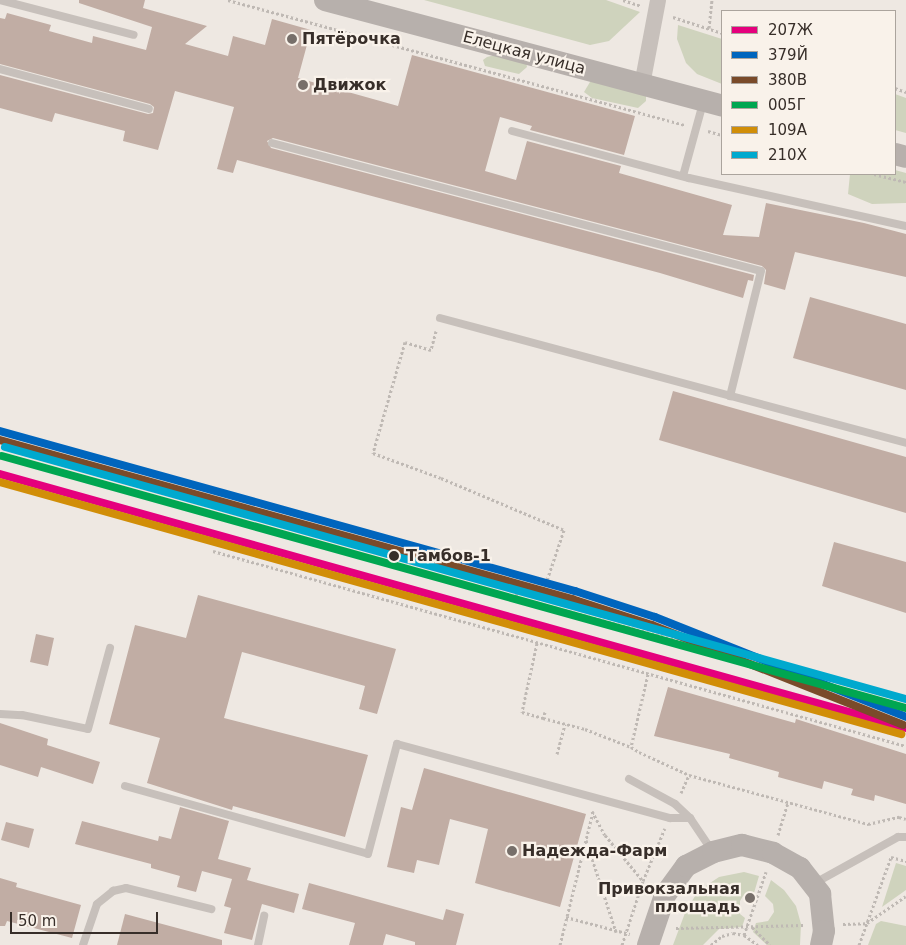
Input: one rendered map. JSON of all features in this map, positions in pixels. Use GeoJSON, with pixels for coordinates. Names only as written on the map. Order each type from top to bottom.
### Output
{"type":"FeatureCollection","features":[{"type":"Feature","properties":{"kind":"main road","name":"Елецкая улица"},"geometry":{"type":"LineString","coordinates":[[325,0],[713,104]]}},
{"type":"Feature","properties":{"kind":"main road"},"geometry":{"type":"LineString","coordinates":[[651,937],[666,895],[686,866],[713,852],[742,845],[773,853],[800,868],[820,894],[822,935]]}},
{"type":"Feature","properties":{"kind":"street"},"geometry":{"type":"LineString","coordinates":[[642,84],[658,0]]}},
{"type":"Feature","properties":{"kind":"lane"},"geometry":{"type":"LineString","coordinates":[[0,0],[134,35]]}},
{"type":"Feature","properties":{"kind":"lane"},"geometry":{"type":"LineString","coordinates":[[0,69],[149,109]]}},
{"type":"Feature","properties":{"kind":"lane"},"geometry":{"type":"LineString","coordinates":[[683,176],[696,128],[713,104]]}},
{"type":"Feature","properties":{"kind":"lane"},"geometry":{"type":"LineString","coordinates":[[512,131],[683,176],[906,226]]}},
{"type":"Feature","properties":{"kind":"lane"},"geometry":{"type":"LineString","coordinates":[[272,142],[761,271],[730,396]]}},
{"type":"Feature","properties":{"kind":"lane"},"geometry":{"type":"LineString","coordinates":[[440,318],[906,443]]}},
{"type":"Feature","properties":{"kind":"lane"},"geometry":{"type":"LineString","coordinates":[[0,714],[22,715],[88,729],[110,648]]}},
{"type":"Feature","properties":{"kind":"lane"},"geometry":{"type":"LineString","coordinates":[[125,786],[368,854],[397,744],[670,818],[690,818]]}},
{"type":"Feature","properties":{"kind":"lane"},"geometry":{"type":"LineString","coordinates":[[629,779],[675,804],[690,818],[713,852]]}},
{"type":"Feature","properties":{"kind":"lane"},"geometry":{"type":"LineString","coordinates":[[813,884],[902,837]]}},
{"type":"Feature","properties":{"kind":"lane"},"geometry":{"type":"LineString","coordinates":[[83,945],[97,904],[113,891],[126,888],[211,909]]}},
{"type":"Feature","properties":{"kind":"lane"},"geometry":{"type":"LineString","coordinates":[[258,945],[264,916]]}},
{"type":"Feature","properties":{"kind":"path"},"geometry":{"type":"LineString","coordinates":[[228,0],[721,135]]}},
{"type":"Feature","properties":{"kind":"path"},"geometry":{"type":"LineString","coordinates":[[709,28],[712,0]]}},
{"type":"Feature","properties":{"kind":"path"},"geometry":{"type":"LineString","coordinates":[[878,175],[906,182]]}},
{"type":"Feature","properties":{"kind":"path"},"geometry":{"type":"LineString","coordinates":[[440,318],[432,350],[405,342],[373,453],[442,478],[564,530],[544,589],[519,582],[516,597],[692,644]]}},
{"type":"Feature","properties":{"kind":"path"},"geometry":{"type":"LineString","coordinates":[[225,509],[524,590]]}},
{"type":"Feature","properties":{"kind":"path"},"geometry":{"type":"LineString","coordinates":[[213,551],[906,746]]}},
{"type":"Feature","properties":{"kind":"path"},"geometry":{"type":"LineString","coordinates":[[537,643],[522,712],[632,747],[689,775],[868,824],[899,817],[906,819]]}},
{"type":"Feature","properties":{"kind":"path"},"geometry":{"type":"LineString","coordinates":[[632,747],[648,674]]}},
{"type":"Feature","properties":{"kind":"path"},"geometry":{"type":"LineString","coordinates":[[543,718],[545,712]]}},
{"type":"Feature","properties":{"kind":"path"},"geometry":{"type":"LineString","coordinates":[[557,754],[565,725]]}},
{"type":"Feature","properties":{"kind":"path"},"geometry":{"type":"LineString","coordinates":[[675,804],[689,775]]}},
{"type":"Feature","properties":{"kind":"path"},"geometry":{"type":"LineString","coordinates":[[584,809],[593,812],[605,834],[643,881]]}},
{"type":"Feature","properties":{"kind":"path"},"geometry":{"type":"LineString","coordinates":[[560,945],[593,812]]}},
{"type":"Feature","properties":{"kind":"path"},"geometry":{"type":"LineString","coordinates":[[622,945],[643,881],[670,818]]}},
{"type":"Feature","properties":{"kind":"path"},"geometry":{"type":"LineString","coordinates":[[859,945],[891,858],[902,837]]}},
{"type":"Feature","properties":{"kind":"path"},"geometry":{"type":"LineString","coordinates":[[586,839],[616,932]]}},
{"type":"Feature","properties":{"kind":"path"},"geometry":{"type":"LineString","coordinates":[[891,858],[906,861]]}},
{"type":"Feature","properties":{"kind":"path"},"geometry":{"type":"LineString","coordinates":[[566,917],[625,935],[651,937],[752,927],[822,935],[867,924],[906,896]]}},
{"type":"Feature","properties":{"kind":"path"},"geometry":{"type":"LineString","coordinates":[[752,927],[770,945]]}},
{"type":"Feature","properties":{"kind":"path"},"geometry":{"type":"LineString","coordinates":[[711,945],[722,936],[733,933],[744,935],[758,945]]}},
{"type":"Feature","properties":{"kind":"green space"},"geometry":{"type":"Polygon","coordinates":[[[424,0],[606,0],[640,12],[609,41],[590,45],[424,0]]]}},
{"type":"Feature","properties":{"kind":"green space"},"geometry":{"type":"Polygon","coordinates":[[[678,25],[721,39],[721,84],[697,74],[686,63],[677,39],[678,25]]]}},
{"type":"Feature","properties":{"kind":"green space"},"geometry":{"type":"Polygon","coordinates":[[[499,54],[526,62],[527,67],[519,74],[485,66],[483,60],[499,54]]]}},
{"type":"Feature","properties":{"kind":"green space"},"geometry":{"type":"Polygon","coordinates":[[[590,82],[608,82],[646,95],[646,101],[638,108],[592,98],[584,92],[590,82]]]}},
{"type":"Feature","properties":{"kind":"green space"},"geometry":{"type":"Polygon","coordinates":[[[896,94],[906,98],[906,133],[896,130],[896,94]]]}},
{"type":"Feature","properties":{"kind":"green space"},"geometry":{"type":"Polygon","coordinates":[[[896,170],[906,173],[906,203],[872,204],[848,194],[850,175],[896,175],[896,170]]]}},
{"type":"Feature","properties":{"kind":"green space"},"geometry":{"type":"Polygon","coordinates":[[[896,863],[906,866],[906,890],[882,907],[896,863]]]}},
{"type":"Feature","properties":{"kind":"green space"},"geometry":{"type":"Polygon","coordinates":[[[744,872],[759,876],[754,893],[743,896],[740,901],[740,914],[745,918],[742,927],[719,929],[703,945],[673,945],[685,913],[698,891],[719,877],[744,872]]]}},
{"type":"Feature","properties":{"kind":"green space"},"geometry":{"type":"Polygon","coordinates":[[[771,880],[784,890],[796,906],[801,924],[800,945],[767,945],[753,932],[756,923],[768,921],[774,912],[773,904],[765,896],[771,880]]]}},
{"type":"Feature","properties":{"kind":"green space"},"geometry":{"type":"Polygon","coordinates":[[[881,921],[906,926],[906,945],[868,945],[876,924],[881,921]]]}},
{"type":"Feature","properties":{"kind":"building"},"geometry":{"type":"Polygon","coordinates":[[[79,0],[145,0],[143,8],[207,26],[185,44],[228,56],[233,36],[265,45],[272,19],[311,30],[298,78],[398,106],[412,55],[635,116],[624,155],[530,130],[532,126],[500,117],[485,171],[516,180],[527,141],[621,166],[619,173],[732,205],[723,235],[759,237],[766,203],[864,223],[906,234],[906,277],[795,252],[785,290],[764,284],[766,270],[762,266],[273,138],[267,141],[271,148],[754,275],[753,281],[748,280],[743,298],[660,273],[237,160],[233,173],[217,169],[234,107],[175,91],[158,150],[123,141],[125,131],[55,113],[52,122],[0,108],[0,75],[148,114],[153,113],[154,107],[150,104],[0,64],[0,18],[5,19],[7,13],[51,25],[49,31],[92,43],[93,36],[146,50],[152,27],[79,3],[79,0]]]}},
{"type":"Feature","properties":{"kind":"building"},"geometry":{"type":"Polygon","coordinates":[[[810,297],[906,324],[906,390],[793,358],[810,297]]]}},
{"type":"Feature","properties":{"kind":"building"},"geometry":{"type":"Polygon","coordinates":[[[673,391],[906,457],[906,513],[659,440],[673,391]]]}},
{"type":"Feature","properties":{"kind":"building"},"geometry":{"type":"Polygon","coordinates":[[[834,542],[906,562],[906,613],[822,586],[834,542]]]}},
{"type":"Feature","properties":{"kind":"building"},"geometry":{"type":"Polygon","coordinates":[[[198,595],[396,649],[377,714],[359,709],[365,686],[242,652],[224,718],[368,755],[345,837],[233,806],[232,810],[147,783],[160,738],[109,724],[135,625],[186,638],[198,595]]]}},
{"type":"Feature","properties":{"kind":"building"},"geometry":{"type":"Polygon","coordinates":[[[36,634],[54,638],[48,666],[30,662],[36,634]]]}},
{"type":"Feature","properties":{"kind":"building"},"geometry":{"type":"Polygon","coordinates":[[[668,687],[795,723],[796,719],[906,754],[906,804],[875,795],[874,801],[851,795],[853,789],[824,781],[822,789],[778,777],[779,772],[729,758],[730,754],[654,736],[668,687]]]}},
{"type":"Feature","properties":{"kind":"building"},"geometry":{"type":"Polygon","coordinates":[[[0,723],[48,739],[47,745],[100,762],[93,784],[41,767],[38,777],[0,765],[0,723]]]}},
{"type":"Feature","properties":{"kind":"building"},"geometry":{"type":"Polygon","coordinates":[[[424,768],[586,814],[560,907],[475,883],[488,829],[450,819],[439,865],[417,860],[414,873],[387,867],[401,807],[412,810],[424,768]]]}},
{"type":"Feature","properties":{"kind":"building"},"geometry":{"type":"Polygon","coordinates":[[[180,807],[229,821],[218,859],[251,868],[247,880],[299,894],[294,913],[262,904],[252,940],[224,933],[231,908],[224,906],[232,879],[202,871],[196,892],[177,887],[180,876],[151,868],[151,864],[75,844],[82,821],[158,841],[159,836],[171,839],[180,807]]]}},
{"type":"Feature","properties":{"kind":"building"},"geometry":{"type":"Polygon","coordinates":[[[6,822],[34,829],[29,848],[1,840],[6,822]]]}},
{"type":"Feature","properties":{"kind":"building"},"geometry":{"type":"Polygon","coordinates":[[[0,878],[17,883],[16,887],[81,905],[72,938],[7,921],[5,926],[0,926],[0,878]]]}},
{"type":"Feature","properties":{"kind":"building"},"geometry":{"type":"Polygon","coordinates":[[[309,883],[443,920],[446,909],[464,914],[456,945],[415,945],[415,942],[386,934],[383,945],[349,945],[355,923],[302,909],[309,883]]]}},
{"type":"Feature","properties":{"kind":"building"},"geometry":{"type":"Polygon","coordinates":[[[125,914],[222,940],[222,945],[117,945],[125,914]]]}},
{"type":"Feature","properties":{"kind":"transit line","name":"379Й"},"geometry":{"type":"LineString","coordinates":[[0,431],[575,591],[655,617],[906,717]]}},
{"type":"Feature","properties":{"kind":"transit line","name":"380В"},"geometry":{"type":"LineString","coordinates":[[0,440],[572,599],[652,625],[903,725]]}},
{"type":"Feature","properties":{"kind":"transit line","name":"210Х"},"geometry":{"type":"LineString","coordinates":[[5,447],[906,699]]}},
{"type":"Feature","properties":{"kind":"transit line","name":"005Г"},"geometry":{"type":"LineString","coordinates":[[2,456],[906,708]]}},
{"type":"Feature","properties":{"kind":"transit line","name":"207Ж"},"geometry":{"type":"LineString","coordinates":[[0,474],[906,728]]}},
{"type":"Feature","properties":{"kind":"transit line","name":"109А"},"geometry":{"type":"LineString","coordinates":[[0,482],[901,734]]}},
{"type":"Feature","properties":{"kind":"place","name":"Пятёрочка"},"geometry":{"type":"Point","coordinates":[292,39]}},
{"type":"Feature","properties":{"kind":"place","name":"Движок"},"geometry":{"type":"Point","coordinates":[303,85]}},
{"type":"Feature","properties":{"kind":"place","name":"Тамбов-1"},"geometry":{"type":"Point","coordinates":[394,556]}},
{"type":"Feature","properties":{"kind":"place","name":"Надежда-Фарм"},"geometry":{"type":"Point","coordinates":[512,851]}},
{"type":"Feature","properties":{"kind":"place","name":"Привокзальная площадь"},"geometry":{"type":"Point","coordinates":[750,898]}}]}
